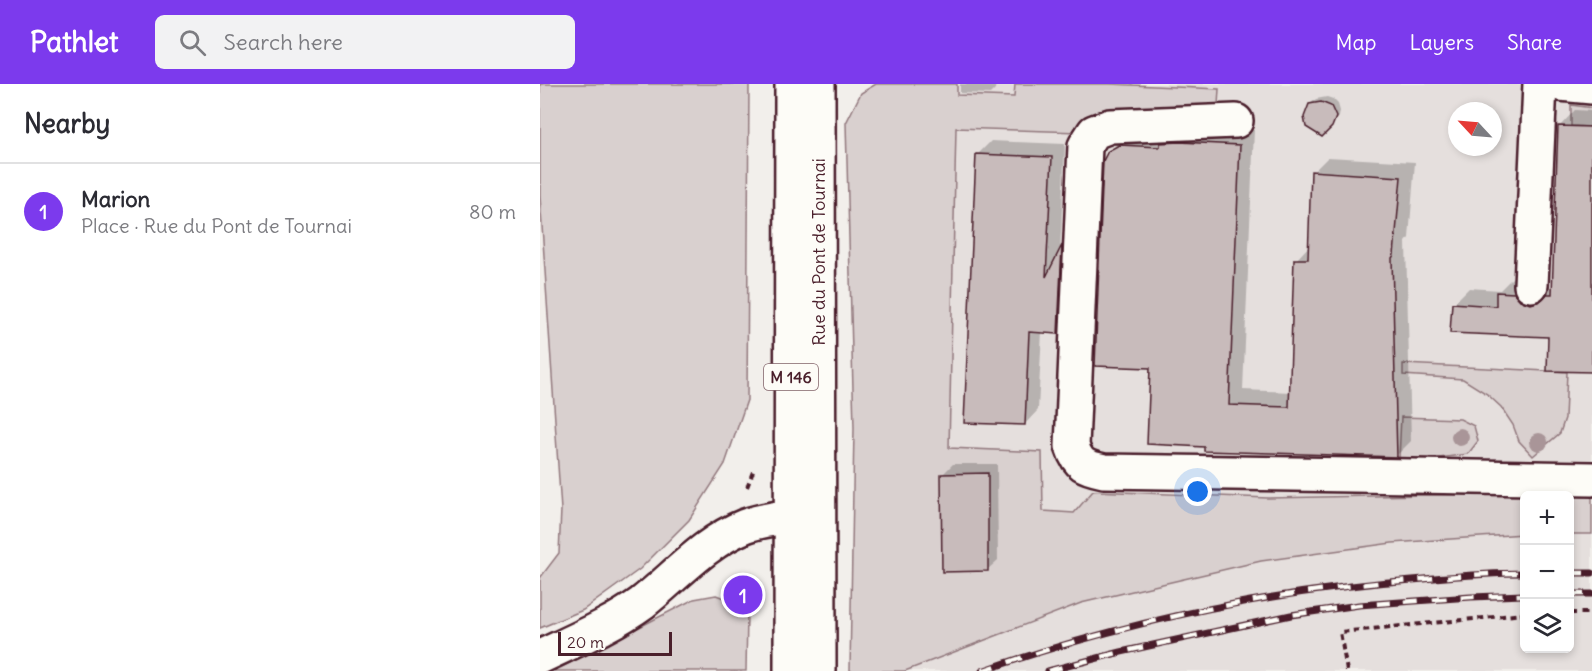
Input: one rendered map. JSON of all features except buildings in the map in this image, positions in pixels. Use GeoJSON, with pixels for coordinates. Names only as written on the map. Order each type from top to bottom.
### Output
{"type":"FeatureCollection","features":[{"type":"Feature","properties":{"kind":"main road","name":"Rue du Pont de Tournai"},"geometry":{"type":"LineString","coordinates":[[792,84],[805,515],[805,667]]}},
{"type":"Feature","properties":{"kind":"main road","name":"Rue du Pont de Tournai"},"geometry":{"type":"LineString","coordinates":[[805,515],[818,84]]}},
{"type":"Feature","properties":{"kind":"main road"},"geometry":{"type":"LineString","coordinates":[[1532,285],[1540,84]]}},
{"type":"Feature","properties":{"kind":"main road"},"geometry":{"type":"LineString","coordinates":[[1560,84],[1592,87]]}},
{"type":"Feature","properties":{"kind":"main road"},"geometry":{"type":"LineString","coordinates":[[1236,121],[1110,126],[1095,132],[1085,147],[1072,446],[1077,460],[1089,468],[1104,471],[1592,479]]}},
{"type":"Feature","properties":{"kind":"main road"},"geometry":{"type":"LineString","coordinates":[[540,657],[640,604],[704,551],[730,534],[747,525],[805,515]]}},
{"type":"Feature","properties":{"kind":"path"},"geometry":{"type":"LineString","coordinates":[[1574,613],[1592,613]]}},
{"type":"Feature","properties":{"kind":"path"},"geometry":{"type":"LineString","coordinates":[[1347,671],[1340,632],[1520,614]]}},
{"type":"Feature","properties":{"kind":"shaded area"},"geometry":{"type":"Polygon","coordinates":[[[540,84],[749,84],[747,400],[725,464],[689,520],[640,569],[583,610],[540,628],[540,578],[559,553],[561,510],[540,196],[540,84]]]}},
{"type":"Feature","properties":{"kind":"shaded area"},"geometry":{"type":"Polygon","coordinates":[[[876,84],[957,84],[957,95],[1014,97],[1015,84],[1110,84],[1219,89],[1218,105],[1120,108],[1098,114],[1079,132],[956,128],[949,448],[1042,452],[1043,511],[1074,513],[1093,491],[1268,498],[1520,493],[1520,534],[1392,543],[1261,561],[1081,603],[905,671],[850,671],[854,428],[846,123],[861,93],[876,84]]]}},
{"type":"Feature","properties":{"kind":"shaded area"},"geometry":{"type":"Polygon","coordinates":[[[957,84],[1592,84],[1592,671],[905,671],[1081,603],[949,449],[957,84]]]}},
{"type":"Feature","properties":{"kind":"shaded area"},"geometry":{"type":"Polygon","coordinates":[[[1571,105],[1592,108],[1592,127],[1571,126],[1571,105]]]}},
{"type":"Feature","properties":{"kind":"shaded area"},"geometry":{"type":"Polygon","coordinates":[[[1403,364],[1567,372],[1565,418],[1560,433],[1533,456],[1519,441],[1513,425],[1501,407],[1487,394],[1463,379],[1403,375],[1403,364]]]}},
{"type":"Feature","properties":{"kind":"shaded area"},"geometry":{"type":"Polygon","coordinates":[[[1401,417],[1460,419],[1474,426],[1478,441],[1468,454],[1432,459],[1399,459],[1401,417]]]}},
{"type":"Feature","properties":{"kind":"shaded area"},"geometry":{"type":"Polygon","coordinates":[[[1574,492],[1592,492],[1592,534],[1574,534],[1574,492]]]}},
{"type":"Feature","properties":{"kind":"shaded area"},"geometry":{"type":"Polygon","coordinates":[[[716,595],[732,601],[747,615],[746,671],[554,671],[694,599],[716,595]]]}},
{"type":"Feature","properties":{"kind":"railway"},"geometry":{"type":"LineString","coordinates":[[982,671],[1036,653],[1145,623],[1256,600],[1368,584],[1520,573]]}},
{"type":"Feature","properties":{"kind":"railway"},"geometry":{"type":"LineString","coordinates":[[1574,573],[1592,573]]}},
{"type":"Feature","properties":{"kind":"railway"},"geometry":{"type":"LineString","coordinates":[[1574,594],[1592,594]]}},
{"type":"Feature","properties":{"kind":"railway"},"geometry":{"type":"LineString","coordinates":[[1048,671],[1121,652],[1291,615],[1359,605],[1520,595]]}},
{"type":"Feature","properties":{"kind":"place","name":"Marion"},"geometry":{"type":"Point","coordinates":[743,595]}}]}
